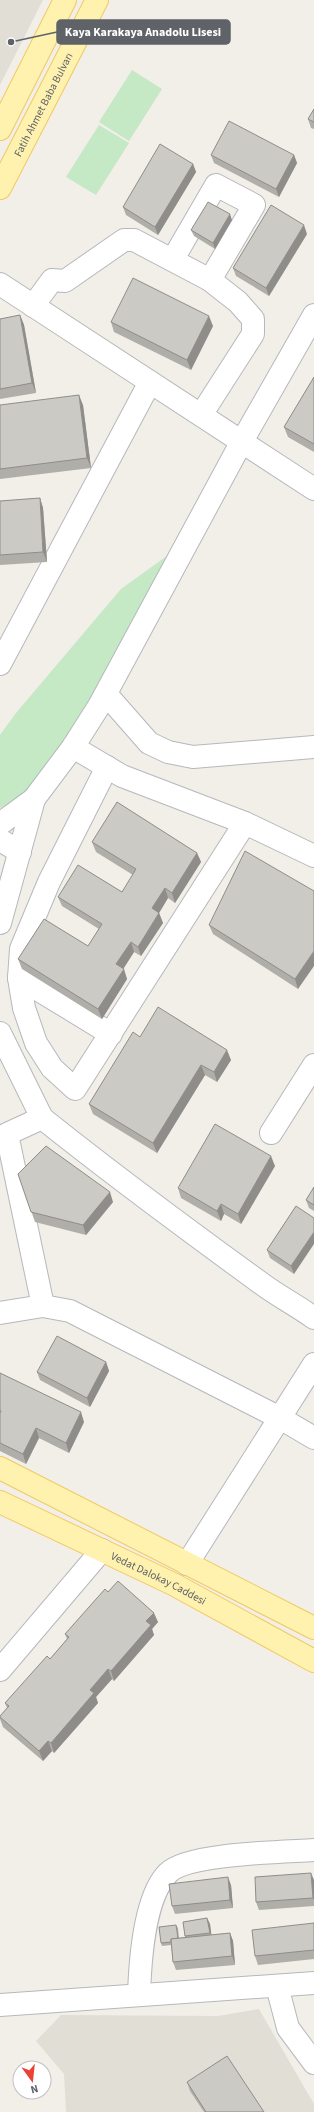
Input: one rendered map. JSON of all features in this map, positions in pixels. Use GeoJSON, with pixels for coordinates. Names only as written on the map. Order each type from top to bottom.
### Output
{"type":"FeatureCollection","features":[{"type":"Feature","properties":{"kind":"main road"},"geometry":{"type":"LineString","coordinates":[[0,129],[65,0]]}},
{"type":"Feature","properties":{"kind":"main road","name":"Fatih Ahmet Baba Bulvarı"},"geometry":{"type":"LineString","coordinates":[[0,188],[97,0]]}},
{"type":"Feature","properties":{"kind":"main road"},"geometry":{"type":"LineString","coordinates":[[0,1468],[314,1628]]}},
{"type":"Feature","properties":{"kind":"main road","name":"Vedat Dalokay Caddesi"},"geometry":{"type":"LineString","coordinates":[[0,1502],[173,1584],[314,1661]]}},
{"type":"Feature","properties":{"kind":"street"},"geometry":{"type":"LineString","coordinates":[[173,259],[216,185],[254,205],[210,280]]}},
{"type":"Feature","properties":{"kind":"street"},"geometry":{"type":"LineString","coordinates":[[33,306],[52,280],[65,281],[124,240],[134,240],[173,259],[210,280],[238,302],[253,320],[253,334],[201,415]]}},
{"type":"Feature","properties":{"kind":"street"},"geometry":{"type":"LineString","coordinates":[[0,284],[201,415],[241,443],[314,489]]}},
{"type":"Feature","properties":{"kind":"street"},"geometry":{"type":"LineString","coordinates":[[0,824],[34,800],[73,747],[106,694],[241,443],[314,314]]}},
{"type":"Feature","properties":{"kind":"street"},"geometry":{"type":"LineString","coordinates":[[0,664],[150,382]]}},
{"type":"Feature","properties":{"kind":"street"},"geometry":{"type":"LineString","coordinates":[[106,694],[149,743],[168,752],[193,757],[314,747]]}},
{"type":"Feature","properties":{"kind":"street"},"geometry":{"type":"LineString","coordinates":[[73,747],[122,776],[245,822],[314,856]]}},
{"type":"Feature","properties":{"kind":"street"},"geometry":{"type":"LineString","coordinates":[[107,767],[49,882],[21,949],[19,978],[24,1008],[36,1043],[52,1068],[75,1089],[245,822]]}},
{"type":"Feature","properties":{"kind":"street"},"geometry":{"type":"LineString","coordinates":[[0,923],[34,800]]}},
{"type":"Feature","properties":{"kind":"street"},"geometry":{"type":"LineString","coordinates":[[0,840],[20,852]]}},
{"type":"Feature","properties":{"kind":"street"},"geometry":{"type":"LineString","coordinates":[[19,978],[111,1034]]}},
{"type":"Feature","properties":{"kind":"street"},"geometry":{"type":"LineString","coordinates":[[0,1033],[42,1118],[98,1163],[260,1283],[292,1302],[314,1318]]}},
{"type":"Feature","properties":{"kind":"street"},"geometry":{"type":"LineString","coordinates":[[271,1133],[314,1066]]}},
{"type":"Feature","properties":{"kind":"street"},"geometry":{"type":"LineString","coordinates":[[42,1118],[3,1135],[43,1306]]}},
{"type":"Feature","properties":{"kind":"street"},"geometry":{"type":"LineString","coordinates":[[0,1313],[43,1306],[70,1311],[280,1418],[314,1438]]}},
{"type":"Feature","properties":{"kind":"street"},"geometry":{"type":"LineString","coordinates":[[187,1564],[314,1364]]}},
{"type":"Feature","properties":{"kind":"street"},"geometry":{"type":"LineString","coordinates":[[0,1670],[102,1550]]}},
{"type":"Feature","properties":{"kind":"street"},"geometry":{"type":"LineString","coordinates":[[139,1995],[141,1948],[155,1894],[169,1872],[179,1865],[203,1858],[314,1850]]}},
{"type":"Feature","properties":{"kind":"street"},"geometry":{"type":"LineString","coordinates":[[0,2005],[314,1983]]}},
{"type":"Feature","properties":{"kind":"street"},"geometry":{"type":"LineString","coordinates":[[277,1986],[288,2028],[314,2063]]}},
{"type":"Feature","properties":{"kind":"shaded area"},"geometry":{"type":"Polygon","coordinates":[[[0,0],[43,0],[0,85],[0,0]]]}},
{"type":"Feature","properties":{"kind":"shaded area"},"geometry":{"type":"Polygon","coordinates":[[[259,2009],[314,2104],[314,2112],[66,2112],[64,2074],[36,2041],[61,2015],[218,2016],[259,2009]]]}},
{"type":"Feature","properties":{"kind":"green space"},"geometry":{"type":"Polygon","coordinates":[[[132,70],[162,89],[129,141],[99,122],[132,70]]]}},
{"type":"Feature","properties":{"kind":"green space"},"geometry":{"type":"Polygon","coordinates":[[[99,125],[129,143],[96,195],[66,177],[99,125]]]}},
{"type":"Feature","properties":{"kind":"green space"},"geometry":{"type":"Polygon","coordinates":[[[171,553],[72,732],[20,799],[0,808],[0,735],[16,713],[121,589],[171,553]]]}},
{"type":"Feature","properties":{"kind":"building"},"geometry":{"type":"Polygon","coordinates":[[[314,109],[314,122],[308,119],[314,109]]]}},
{"type":"Feature","properties":{"kind":"building"},"geometry":{"type":"Polygon","coordinates":[[[229,121],[294,155],[276,189],[211,155],[229,121]]]}},
{"type":"Feature","properties":{"kind":"building"},"geometry":{"type":"Polygon","coordinates":[[[160,144],[193,164],[155,227],[123,207],[160,144]]]}},
{"type":"Feature","properties":{"kind":"building"},"geometry":{"type":"Polygon","coordinates":[[[208,202],[230,214],[213,243],[191,230],[208,202]]]}},
{"type":"Feature","properties":{"kind":"building"},"geometry":{"type":"Polygon","coordinates":[[[271,205],[304,225],[266,288],[233,268],[271,205]]]}},
{"type":"Feature","properties":{"kind":"building"},"geometry":{"type":"Polygon","coordinates":[[[133,278],[209,316],[187,360],[111,322],[133,278]]]}},
{"type":"Feature","properties":{"kind":"building"},"geometry":{"type":"Polygon","coordinates":[[[20,315],[32,383],[0,389],[0,319],[20,315]]]}},
{"type":"Feature","properties":{"kind":"building"},"geometry":{"type":"Polygon","coordinates":[[[314,377],[314,444],[284,427],[314,377]]]}},
{"type":"Feature","properties":{"kind":"building"},"geometry":{"type":"Polygon","coordinates":[[[79,395],[87,458],[0,469],[0,405],[79,395]]]}},
{"type":"Feature","properties":{"kind":"building"},"geometry":{"type":"Polygon","coordinates":[[[40,498],[43,552],[0,555],[0,501],[40,498]]]}},
{"type":"Feature","properties":{"kind":"building"},"geometry":{"type":"Polygon","coordinates":[[[117,802],[197,853],[172,893],[165,888],[152,908],[159,913],[138,947],[131,942],[116,964],[124,969],[98,1009],[18,959],[44,919],[88,946],[102,924],[58,897],[78,865],[122,892],[136,869],[92,842],[117,802]]]}},
{"type":"Feature","properties":{"kind":"building"},"geometry":{"type":"Polygon","coordinates":[[[245,851],[314,891],[314,951],[295,979],[209,925],[245,851]]]}},
{"type":"Feature","properties":{"kind":"building"},"geometry":{"type":"Polygon","coordinates":[[[158,1007],[227,1050],[214,1072],[201,1065],[153,1143],[89,1104],[133,1032],[140,1037],[158,1007]]]}},
{"type":"Feature","properties":{"kind":"building"},"geometry":{"type":"Polygon","coordinates":[[[215,1124],[271,1156],[238,1214],[221,1204],[217,1211],[178,1188],[215,1124]]]}},
{"type":"Feature","properties":{"kind":"building"},"geometry":{"type":"Polygon","coordinates":[[[46,1146],[110,1192],[83,1225],[31,1212],[18,1174],[46,1146]]]}},
{"type":"Feature","properties":{"kind":"building"},"geometry":{"type":"Polygon","coordinates":[[[314,1187],[314,1205],[306,1200],[314,1187]]]}},
{"type":"Feature","properties":{"kind":"building"},"geometry":{"type":"Polygon","coordinates":[[[296,1206],[314,1218],[314,1232],[291,1266],[267,1250],[296,1206]]]}},
{"type":"Feature","properties":{"kind":"building"},"geometry":{"type":"Polygon","coordinates":[[[57,1336],[106,1362],[87,1398],[37,1372],[57,1336]]]}},
{"type":"Feature","properties":{"kind":"building"},"geometry":{"type":"Polygon","coordinates":[[[0,1373],[81,1412],[66,1443],[36,1428],[23,1454],[0,1443],[0,1373]]]}},
{"type":"Feature","properties":{"kind":"building"},"geometry":{"type":"Polygon","coordinates":[[[118,1581],[154,1613],[146,1621],[151,1625],[111,1671],[108,1669],[90,1690],[94,1693],[51,1743],[48,1741],[39,1751],[0,1717],[9,1706],[5,1703],[47,1656],[50,1659],[69,1637],[65,1634],[105,1589],[108,1592],[118,1581]]]}},
{"type":"Feature","properties":{"kind":"building"},"geometry":{"type":"Polygon","coordinates":[[[311,1873],[313,1898],[256,1902],[255,1877],[311,1873]]]}},
{"type":"Feature","properties":{"kind":"building"},"geometry":{"type":"Polygon","coordinates":[[[228,1877],[230,1900],[172,1906],[169,1884],[228,1877]]]}},
{"type":"Feature","properties":{"kind":"building"},"geometry":{"type":"Polygon","coordinates":[[[207,1918],[210,1933],[185,1936],[183,1922],[207,1918]]]}},
{"type":"Feature","properties":{"kind":"building"},"geometry":{"type":"Polygon","coordinates":[[[314,1923],[314,1950],[255,1956],[252,1930],[314,1923]]]}},
{"type":"Feature","properties":{"kind":"building"},"geometry":{"type":"Polygon","coordinates":[[[176,1925],[178,1938],[171,1939],[171,1942],[161,1943],[159,1927],[176,1925]]]}},
{"type":"Feature","properties":{"kind":"building"},"geometry":{"type":"Polygon","coordinates":[[[230,1933],[232,1956],[173,1962],[171,1939],[230,1933]]]}},
{"type":"Feature","properties":{"kind":"building"},"geometry":{"type":"Polygon","coordinates":[[[227,2056],[264,2112],[206,2112],[187,2082],[227,2056]]]}},
{"type":"Feature","properties":{"kind":"place","name":"Kaya Karakaya Anadolu Lisesi"},"geometry":{"type":"Point","coordinates":[11,42]}}]}
